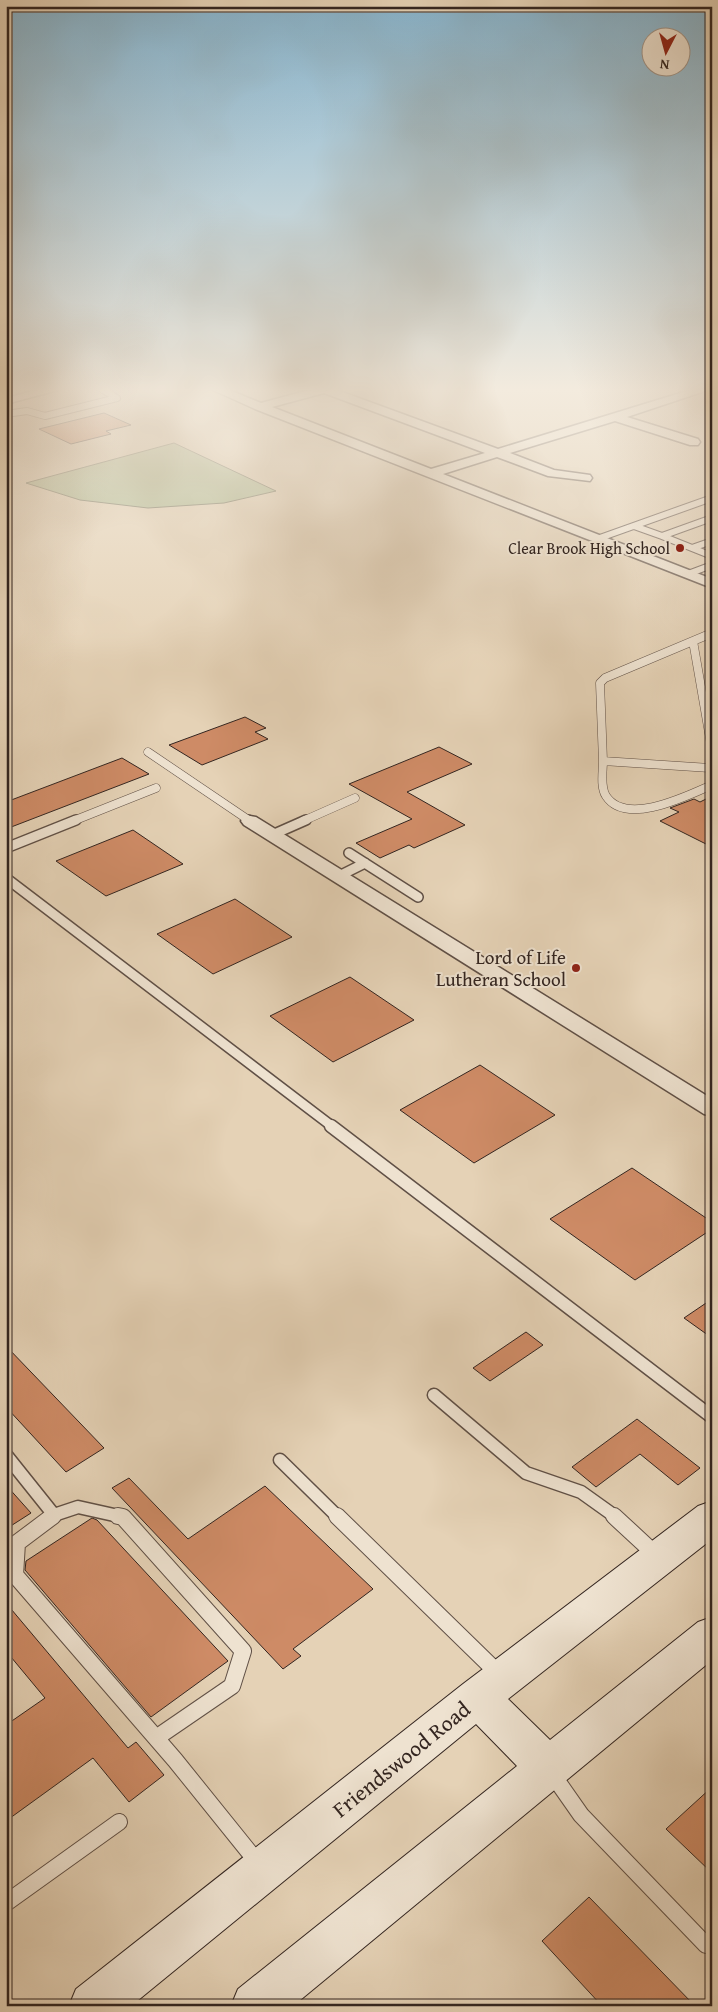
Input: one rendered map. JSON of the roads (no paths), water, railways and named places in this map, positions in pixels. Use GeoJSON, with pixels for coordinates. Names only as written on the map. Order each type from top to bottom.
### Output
{"type":"FeatureCollection","features":[{"type":"Feature","properties":{"kind":"main road","name":"Friendswood Road"},"geometry":{"type":"LineString","coordinates":[[93,2006],[491,1687],[712,1517]]}},
{"type":"Feature","properties":{"kind":"main road"},"geometry":{"type":"LineString","coordinates":[[255,2006],[712,1635]]}},
{"type":"Feature","properties":{"kind":"main road"},"geometry":{"type":"LineString","coordinates":[[491,1687],[549,1769]]}},
{"type":"Feature","properties":{"kind":"street"},"geometry":{"type":"LineString","coordinates":[[454,484],[712,584]]}},
{"type":"Feature","properties":{"kind":"street"},"geometry":{"type":"LineString","coordinates":[[250,821],[712,1110]]}},
{"type":"Feature","properties":{"kind":"lane"},"geometry":{"type":"LineString","coordinates":[[597,540],[712,498]]}},
{"type":"Feature","properties":{"kind":"lane"},"geometry":{"type":"LineString","coordinates":[[662,536],[712,518]]}},
{"type":"Feature","properties":{"kind":"lane"},"geometry":{"type":"LineString","coordinates":[[634,526],[712,556]]}},
{"type":"Feature","properties":{"kind":"lane"},"geometry":{"type":"LineString","coordinates":[[692,548],[712,541]]}},
{"type":"Feature","properties":{"kind":"lane"},"geometry":{"type":"LineString","coordinates":[[688,574],[712,565]]}},
{"type":"Feature","properties":{"kind":"lane"},"geometry":{"type":"LineString","coordinates":[[712,633],[605,678],[600,683],[604,794],[608,799],[627,808],[638,809],[663,806],[712,785]]}},
{"type":"Feature","properties":{"kind":"lane"},"geometry":{"type":"LineString","coordinates":[[693,641],[712,750]]}},
{"type":"Feature","properties":{"kind":"lane"},"geometry":{"type":"LineString","coordinates":[[148,752],[250,821]]}},
{"type":"Feature","properties":{"kind":"lane"},"geometry":{"type":"LineString","coordinates":[[603,761],[614,764],[711,770]]}},
{"type":"Feature","properties":{"kind":"lane"},"geometry":{"type":"LineString","coordinates":[[6,848],[156,788]]}},
{"type":"Feature","properties":{"kind":"lane"},"geometry":{"type":"LineString","coordinates":[[272,835],[355,798]]}},
{"type":"Feature","properties":{"kind":"lane"},"geometry":{"type":"LineString","coordinates":[[349,853],[418,897]]}},
{"type":"Feature","properties":{"kind":"lane"},"geometry":{"type":"LineString","coordinates":[[339,876],[365,864]]}},
{"type":"Feature","properties":{"kind":"lane"},"geometry":{"type":"LineString","coordinates":[[6,878],[712,1417]]}},
{"type":"Feature","properties":{"kind":"lane"},"geometry":{"type":"LineString","coordinates":[[434,1395],[526,1473],[540,1480],[581,1492],[593,1499],[659,1558]]}},
{"type":"Feature","properties":{"kind":"lane"},"geometry":{"type":"LineString","coordinates":[[6,1455],[54,1515]]}},
{"type":"Feature","properties":{"kind":"lane"},"geometry":{"type":"LineString","coordinates":[[280,1460],[491,1687]]}},
{"type":"Feature","properties":{"kind":"lane"},"geometry":{"type":"LineString","coordinates":[[156,1738],[232,1686],[243,1651],[124,1517],[78,1507],[54,1515],[17,1543],[15,1575],[156,1738],[263,1869]]}},
{"type":"Feature","properties":{"kind":"lane"},"geometry":{"type":"LineString","coordinates":[[549,1769],[580,1814],[706,1945]]}},
{"type":"Feature","properties":{"kind":"lane"},"geometry":{"type":"LineString","coordinates":[[6,1903],[119,1822]]}},
{"type":"Feature","properties":{"kind":"place","name":"Clear Brook High School"},"geometry":{"type":"Point","coordinates":[680,548]}},
{"type":"Feature","properties":{"kind":"place","name":"Lord of Life Lutheran School"},"geometry":{"type":"Point","coordinates":[576,968]}}]}
